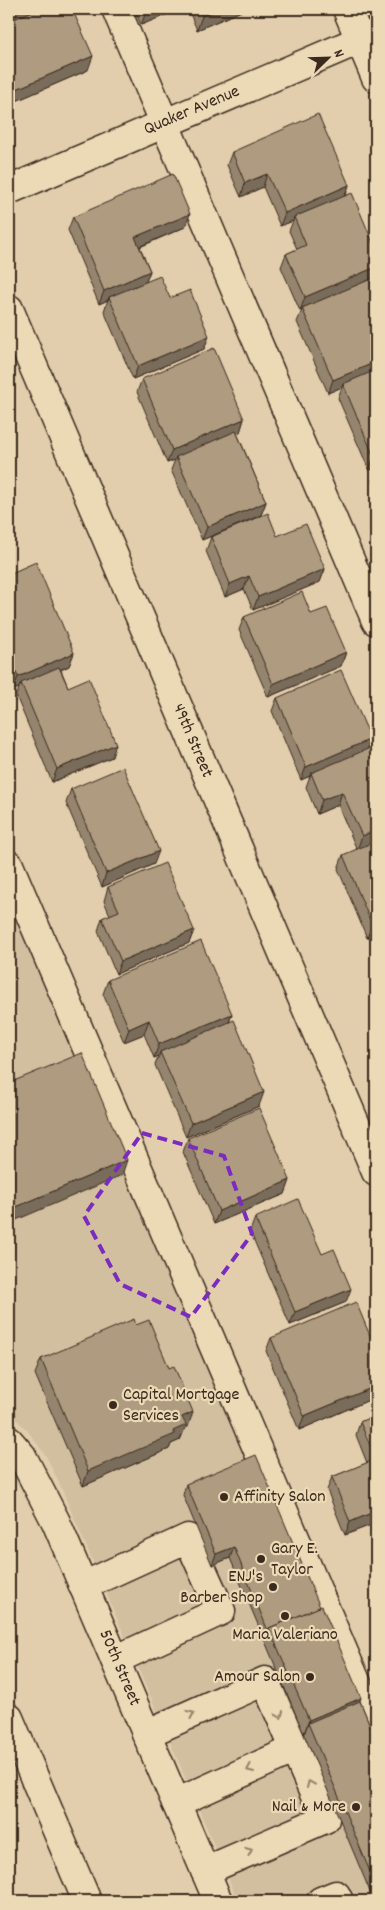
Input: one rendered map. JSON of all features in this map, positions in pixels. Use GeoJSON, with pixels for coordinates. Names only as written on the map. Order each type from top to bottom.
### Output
{"type":"FeatureCollection","features":[{"type":"Feature","properties":{"kind":"street"},"geometry":{"type":"LineString","coordinates":[[116,9],[376,621]]}},
{"type":"Feature","properties":{"kind":"street"},"geometry":{"type":"LineString","coordinates":[[347,9],[368,36],[376,78]]}},
{"type":"Feature","properties":{"kind":"street","name":"Quaker Avenue"},"geometry":{"type":"LineString","coordinates":[[9,190],[368,36]]}},
{"type":"Feature","properties":{"kind":"street","name":"49th Street"},"geometry":{"type":"LineString","coordinates":[[9,309],[376,1172]]}},
{"type":"Feature","properties":{"kind":"street"},"geometry":{"type":"LineString","coordinates":[[9,865],[376,1728]]}},
{"type":"Feature","properties":{"kind":"street","name":"50th Street"},"geometry":{"type":"LineString","coordinates":[[9,1441],[22,1456],[56,1522],[218,1901]]}},
{"type":"Feature","properties":{"kind":"street"},"geometry":{"type":"LineString","coordinates":[[83,1586],[188,1538],[221,1611],[115,1660]]}},
{"type":"Feature","properties":{"kind":"street"},"geometry":{"type":"LineString","coordinates":[[146,1734],[265,1681],[295,1749],[324,1818],[205,1871]]}},
{"type":"Feature","properties":{"kind":"street"},"geometry":{"type":"LineString","coordinates":[[9,1718],[87,1901]]}},
{"type":"Feature","properties":{"kind":"street"},"geometry":{"type":"LineString","coordinates":[[176,1803],[295,1749]]}},
{"type":"Feature","properties":{"kind":"street"},"geometry":{"type":"LineString","coordinates":[[321,1901],[336,1895],[338,1901]]}},
{"type":"Feature","properties":{"kind":"highlighted area"},"geometry":{"type":"Polygon","coordinates":[[[142,1133],[224,1156],[252,1234],[191,1317],[120,1284],[84,1216],[142,1133]]]}},
{"type":"Feature","properties":{"kind":"shaded area"},"geometry":{"type":"Polygon","coordinates":[[[9,885],[376,1746],[376,1901],[238,1901],[60,1485],[46,1456],[27,1430],[9,1412],[9,885]]]}},
{"type":"Feature","properties":{"kind":"building"},"geometry":{"type":"Polygon","coordinates":[[[38,9],[72,9],[93,56],[12,91],[9,83],[9,21],[38,9]]]}},
{"type":"Feature","properties":{"kind":"building"},"geometry":{"type":"Polygon","coordinates":[[[199,9],[220,9],[202,16],[199,9]]]}},
{"type":"Feature","properties":{"kind":"building"},"geometry":{"type":"Polygon","coordinates":[[[318,114],[349,185],[285,213],[267,174],[245,183],[232,152],[318,114]]]}},
{"type":"Feature","properties":{"kind":"building"},"geometry":{"type":"Polygon","coordinates":[[[173,174],[190,214],[135,237],[150,271],[104,291],[73,217],[173,174]]]}},
{"type":"Feature","properties":{"kind":"building"},"geometry":{"type":"Polygon","coordinates":[[[352,193],[376,250],[376,267],[305,297],[286,254],[306,245],[294,217],[352,193]]]}},
{"type":"Feature","properties":{"kind":"building"},"geometry":{"type":"Polygon","coordinates":[[[160,276],[170,298],[190,290],[209,336],[138,366],[109,297],[160,276]]]}},
{"type":"Feature","properties":{"kind":"building"},"geometry":{"type":"Polygon","coordinates":[[[376,277],[376,362],[333,380],[302,308],[376,277]]]}},
{"type":"Feature","properties":{"kind":"building"},"geometry":{"type":"Polygon","coordinates":[[[214,348],[244,419],[172,450],[142,379],[214,348]]]}},
{"type":"Feature","properties":{"kind":"building"},"geometry":{"type":"Polygon","coordinates":[[[376,370],[376,456],[374,457],[343,384],[376,370]]]}},
{"type":"Feature","properties":{"kind":"building"},"geometry":{"type":"Polygon","coordinates":[[[236,431],[266,502],[207,527],[176,457],[236,431]]]}},
{"type":"Feature","properties":{"kind":"building"},"geometry":{"type":"Polygon","coordinates":[[[268,513],[277,536],[306,524],[325,569],[258,597],[249,576],[230,584],[211,537],[268,513]]]}},
{"type":"Feature","properties":{"kind":"building"},"geometry":{"type":"Polygon","coordinates":[[[36,562],[74,653],[18,677],[9,655],[9,574],[36,562]]]}},
{"type":"Feature","properties":{"kind":"building"},"geometry":{"type":"Polygon","coordinates":[[[302,592],[311,614],[327,608],[346,652],[273,684],[244,617],[302,592]]]}},
{"type":"Feature","properties":{"kind":"building"},"geometry":{"type":"Polygon","coordinates":[[[59,667],[68,687],[89,678],[116,744],[57,769],[21,683],[59,667]]]}},
{"type":"Feature","properties":{"kind":"building"},"geometry":{"type":"Polygon","coordinates":[[[341,670],[371,739],[306,767],[277,698],[341,670]]]}},
{"type":"Feature","properties":{"kind":"building"},"geometry":{"type":"Polygon","coordinates":[[[370,748],[376,764],[376,830],[362,836],[342,792],[322,800],[311,773],[370,748]]]}},
{"type":"Feature","properties":{"kind":"building"},"geometry":{"type":"Polygon","coordinates":[[[123,767],[159,851],[106,873],[71,789],[123,767]]]}},
{"type":"Feature","properties":{"kind":"building"},"geometry":{"type":"Polygon","coordinates":[[[376,841],[376,923],[372,925],[343,855],[376,841]]]}},
{"type":"Feature","properties":{"kind":"building"},"geometry":{"type":"Polygon","coordinates":[[[165,863],[194,930],[121,961],[102,918],[119,911],[108,887],[165,863]]]}},
{"type":"Feature","properties":{"kind":"building"},"geometry":{"type":"Polygon","coordinates":[[[201,941],[232,1014],[159,1044],[149,1020],[129,1029],[108,980],[201,941]]]}},
{"type":"Feature","properties":{"kind":"building"},"geometry":{"type":"Polygon","coordinates":[[[234,1020],[264,1092],[191,1123],[160,1052],[234,1020]]]}},
{"type":"Feature","properties":{"kind":"building"},"geometry":{"type":"Polygon","coordinates":[[[82,1053],[127,1160],[9,1210],[9,1083],[82,1053]]]}},
{"type":"Feature","properties":{"kind":"building"},"geometry":{"type":"Polygon","coordinates":[[[259,1108],[290,1180],[219,1211],[188,1138],[259,1108]]]}},
{"type":"Feature","properties":{"kind":"building"},"geometry":{"type":"Polygon","coordinates":[[[298,1199],[322,1254],[334,1249],[351,1289],[295,1312],[255,1218],[298,1199]]]}},
{"type":"Feature","properties":{"kind":"building"},"geometry":{"type":"Polygon","coordinates":[[[356,1302],[376,1350],[376,1386],[304,1416],[271,1338],[356,1302]]]}},
{"type":"Feature","properties":{"kind":"building","name":"Capital Mortgage Services"},"geometry":{"type":"Polygon","coordinates":[[[134,1319],[136,1325],[149,1320],[169,1368],[174,1366],[193,1412],[182,1417],[186,1425],[173,1431],[175,1434],[88,1471],[41,1359],[134,1319]]]}},
{"type":"Feature","properties":{"kind":"building"},"geometry":{"type":"Polygon","coordinates":[[[376,1415],[376,1459],[360,1422],[376,1415]]]}},
{"type":"Feature","properties":{"kind":"building"},"geometry":{"type":"Polygon","coordinates":[[[256,1455],[320,1607],[269,1628],[268,1631],[234,1547],[216,1554],[186,1484],[256,1455]]]}},
{"type":"Feature","properties":{"kind":"building"},"geometry":{"type":"Polygon","coordinates":[[[376,1459],[376,1511],[350,1522],[332,1477],[376,1459]]]}},
{"type":"Feature","properties":{"kind":"building","name":"Amour Salon"},"geometry":{"type":"Polygon","coordinates":[[[322,1606],[361,1698],[309,1720],[269,1628],[322,1606]]]}},
{"type":"Feature","properties":{"kind":"building"},"geometry":{"type":"Polygon","coordinates":[[[360,1701],[376,1740],[376,1886],[308,1723],[360,1701]]]}},
{"type":"Feature","properties":{"kind":"place","name":"Capital Mortgage Services"},"geometry":{"type":"Point","coordinates":[113,1405]}},
{"type":"Feature","properties":{"kind":"place","name":"Affinity Salon"},"geometry":{"type":"Point","coordinates":[224,1497]}},
{"type":"Feature","properties":{"kind":"place","name":"Gary E. Taylor"},"geometry":{"type":"Point","coordinates":[261,1559]}},
{"type":"Feature","properties":{"kind":"place","name":"ENJ's Barber Shop"},"geometry":{"type":"Point","coordinates":[273,1587]}},
{"type":"Feature","properties":{"kind":"place","name":"Maria Valeriano"},"geometry":{"type":"Point","coordinates":[285,1616]}},
{"type":"Feature","properties":{"kind":"place","name":"Amour Salon"},"geometry":{"type":"Point","coordinates":[310,1677]}},
{"type":"Feature","properties":{"kind":"place","name":"Nail & More"},"geometry":{"type":"Point","coordinates":[356,1807]}}]}
